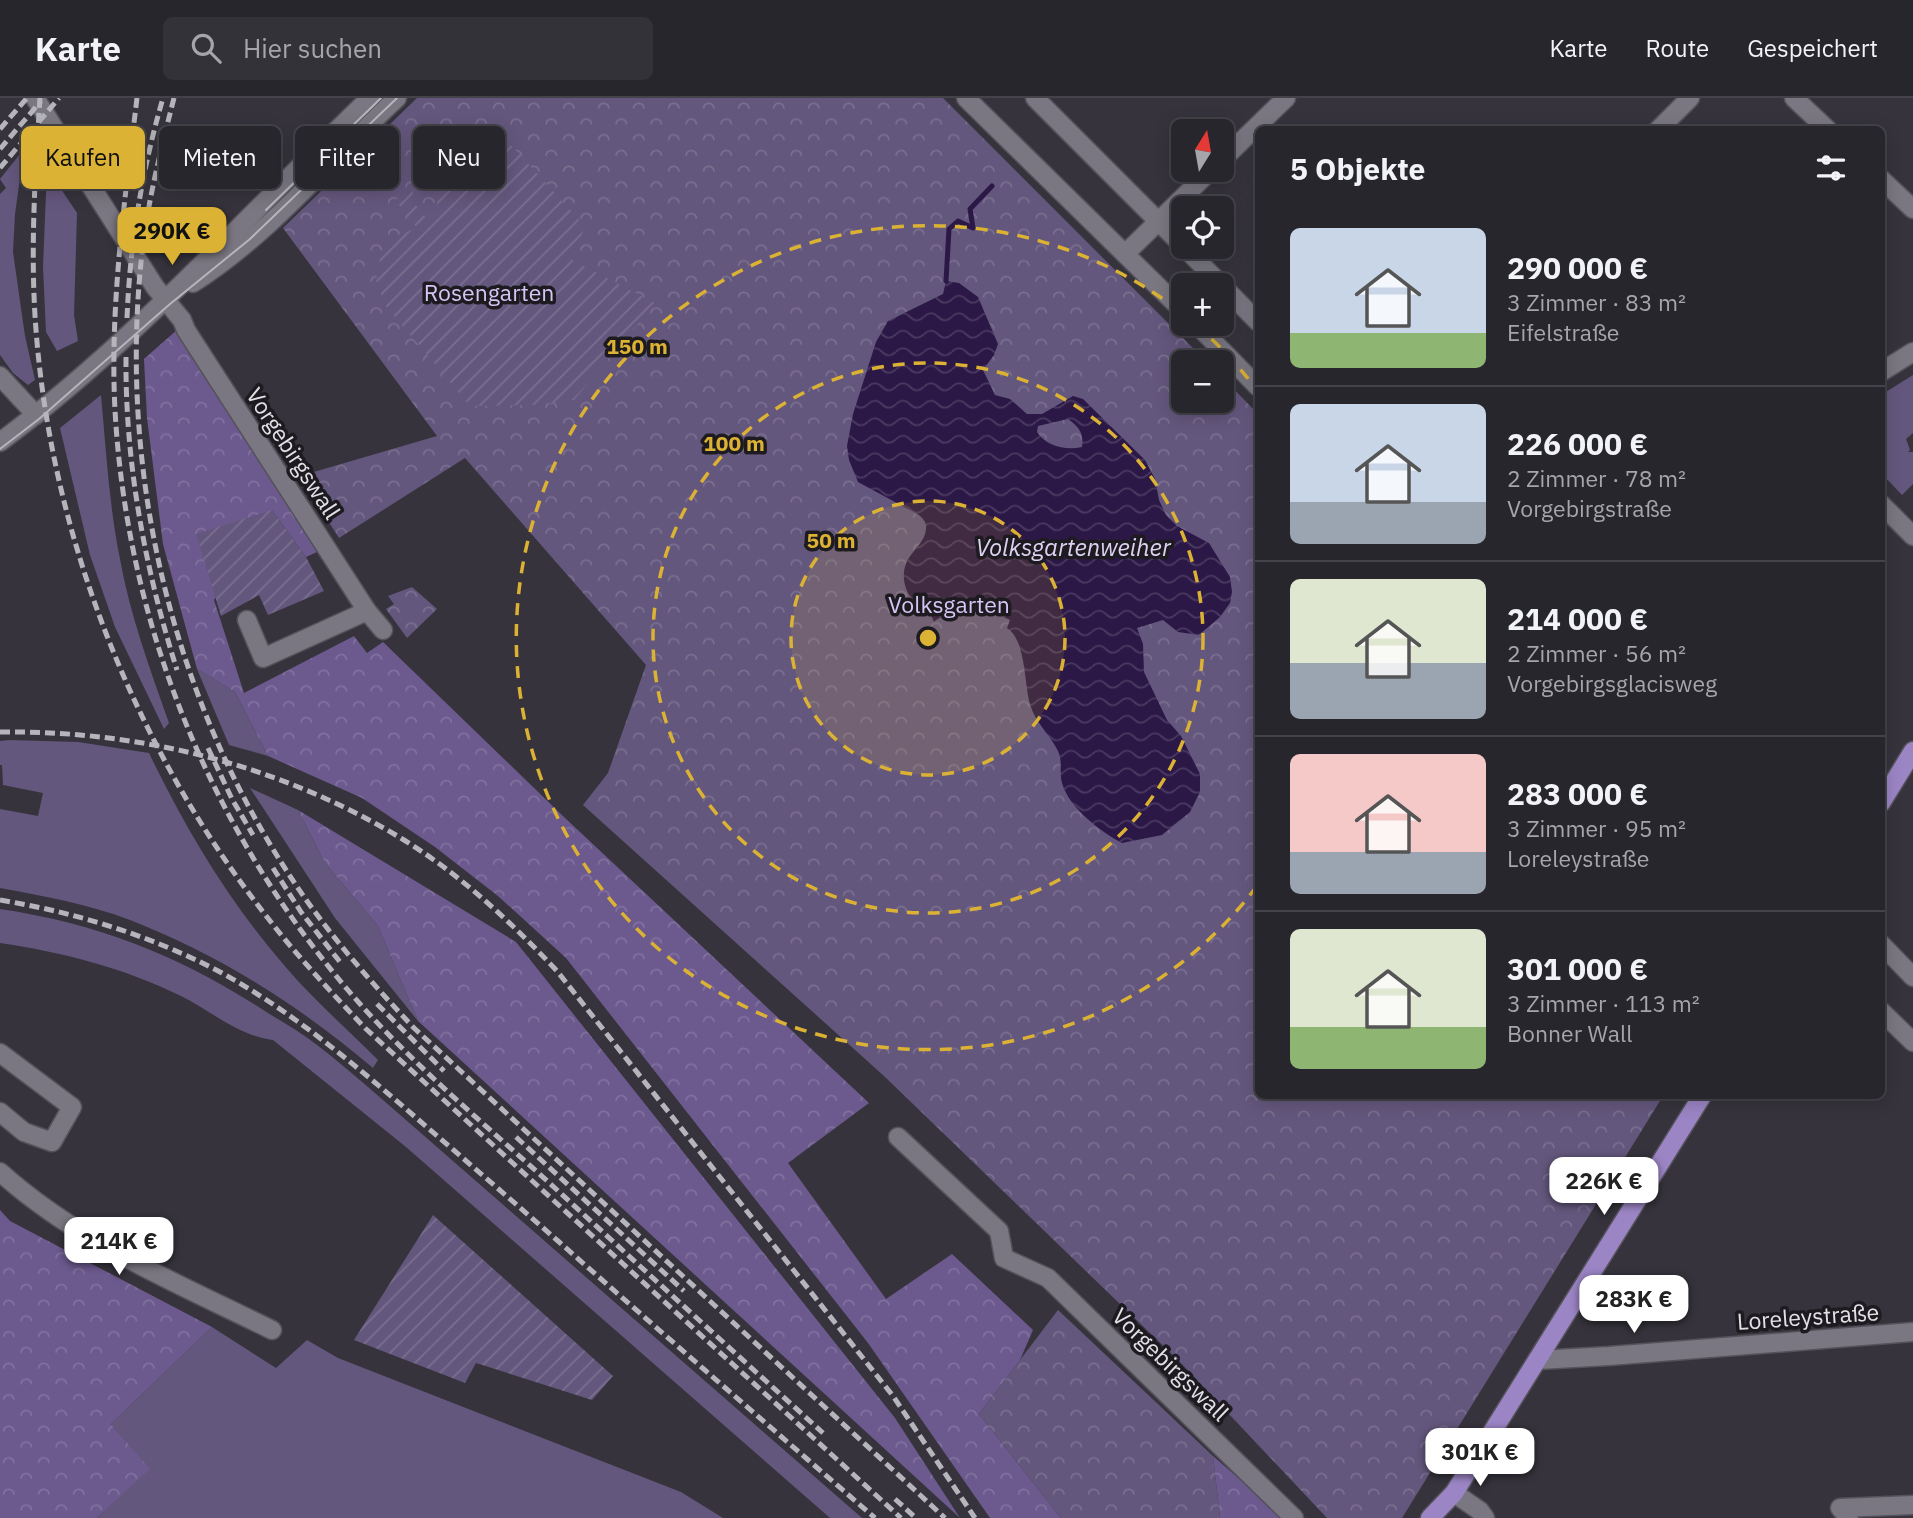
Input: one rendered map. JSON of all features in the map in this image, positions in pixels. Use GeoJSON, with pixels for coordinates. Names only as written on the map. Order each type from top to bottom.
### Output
{"type":"FeatureCollection","features":[{"type":"Feature","properties":{"kind":"main road"},"geometry":{"type":"LineString","coordinates":[[1885,796],[1913,751]]}},
{"type":"Feature","properties":{"kind":"main road"},"geometry":{"type":"LineString","coordinates":[[1430,1518],[1447,1505],[1700,1099]]}},
{"type":"Feature","properties":{"kind":"street","name":"Vorgebirgswall"},"geometry":{"type":"LineString","coordinates":[[35,98],[155,287],[167,300],[367,611],[383,630]]}},
{"type":"Feature","properties":{"kind":"street"},"geometry":{"type":"LineString","coordinates":[[0,442],[36,415],[167,300],[370,98]]}},
{"type":"Feature","properties":{"kind":"street"},"geometry":{"type":"LineString","coordinates":[[167,300],[209,273],[250,239],[397,98]]}},
{"type":"Feature","properties":{"kind":"street"},"geometry":{"type":"LineString","coordinates":[[966,98],[1171,299]]}},
{"type":"Feature","properties":{"kind":"street"},"geometry":{"type":"LineString","coordinates":[[1034,98],[1171,234]]}},
{"type":"Feature","properties":{"kind":"street"},"geometry":{"type":"LineString","coordinates":[[1257,126],[1286,98]]}},
{"type":"Feature","properties":{"kind":"street"},"geometry":{"type":"LineString","coordinates":[[1662,126],[1690,98]]}},
{"type":"Feature","properties":{"kind":"street"},"geometry":{"type":"LineString","coordinates":[[1794,98],[1824,126]]}},
{"type":"Feature","properties":{"kind":"street"},"geometry":{"type":"LineString","coordinates":[[1234,148],[1255,128]]}},
{"type":"Feature","properties":{"kind":"street"},"geometry":{"type":"LineString","coordinates":[[1126,253],[1199,182]]}},
{"type":"Feature","properties":{"kind":"street"},"geometry":{"type":"LineString","coordinates":[[1885,183],[1913,208]]}},
{"type":"Feature","properties":{"kind":"street"},"geometry":{"type":"LineString","coordinates":[[1197,259],[1255,319]]}},
{"type":"Feature","properties":{"kind":"street"},"geometry":{"type":"LineString","coordinates":[[1208,336],[1255,384]]}},
{"type":"Feature","properties":{"kind":"street"},"geometry":{"type":"LineString","coordinates":[[1885,370],[1913,352]]}},
{"type":"Feature","properties":{"kind":"street"},"geometry":{"type":"LineString","coordinates":[[0,376],[36,415]]}},
{"type":"Feature","properties":{"kind":"street"},"geometry":{"type":"LineString","coordinates":[[1885,508],[1913,536]]}},
{"type":"Feature","properties":{"kind":"street"},"geometry":{"type":"LineString","coordinates":[[247,620],[263,658],[367,611]]}},
{"type":"Feature","properties":{"kind":"street"},"geometry":{"type":"LineString","coordinates":[[1885,948],[1913,977]]}},
{"type":"Feature","properties":{"kind":"street"},"geometry":{"type":"LineString","coordinates":[[1885,1015],[1913,1042]]}},
{"type":"Feature","properties":{"kind":"street"},"geometry":{"type":"LineString","coordinates":[[0,1053],[72,1107],[52,1142],[24,1132],[0,1112]]}},
{"type":"Feature","properties":{"kind":"street","name":"Vorgebirgswall"},"geometry":{"type":"LineString","coordinates":[[898,1136],[999,1231],[1004,1258],[1048,1278],[1294,1518]]}},
{"type":"Feature","properties":{"kind":"street"},"geometry":{"type":"LineString","coordinates":[[0,1172],[81,1234],[157,1276],[272,1329]]}},
{"type":"Feature","properties":{"kind":"street","name":"Loreleystraße"},"geometry":{"type":"LineString","coordinates":[[1538,1360],[1913,1332]]}},
{"type":"Feature","properties":{"kind":"street"},"geometry":{"type":"LineString","coordinates":[[1447,1505],[1480,1511],[1485,1518]]}},
{"type":"Feature","properties":{"kind":"street"},"geometry":{"type":"LineString","coordinates":[[1849,1518],[1840,1508],[1913,1505]]}},
{"type":"Feature","properties":{"kind":"green space","name":"Volksgarten"},"geometry":{"type":"Polygon","coordinates":[[[417,98],[943,98],[1171,326],[1171,336],[1181,336],[1195,350],[1171,350],[1171,413],[1234,413],[1234,389],[1255,411],[1255,1099],[1661,1099],[1402,1518],[1327,1518],[1180,1362],[884,1076],[583,805],[608,773],[646,665],[465,458],[339,538],[300,476],[437,436],[283,228],[323,189],[399,189],[399,126],[388,126],[417,98]]]}},
{"type":"Feature","properties":{"kind":"green space","name":"Rosengarten"},"geometry":{"type":"Polygon","coordinates":[[[505,139],[585,226],[572,260],[655,303],[574,400],[535,405],[470,406],[385,305],[376,280],[381,254],[391,238],[417,228],[395,200],[413,185],[412,200],[424,216],[434,220],[441,189],[505,189],[505,139]]]}},
{"type":"Feature","properties":{"kind":"green space"},"geometry":{"type":"Polygon","coordinates":[[[21,153],[13,252],[25,336],[35,380],[28,385],[13,373],[0,355],[0,194],[6,188],[0,179],[21,153]]]}},
{"type":"Feature","properties":{"kind":"green space"},"geometry":{"type":"Polygon","coordinates":[[[46,189],[61,189],[77,213],[74,315],[78,341],[57,351],[46,332],[43,267],[46,189]]]}},
{"type":"Feature","properties":{"kind":"green space"},"geometry":{"type":"Polygon","coordinates":[[[178,329],[317,552],[306,557],[272,510],[214,600],[244,693],[354,636],[367,653],[383,642],[564,817],[869,1103],[788,1163],[886,1299],[952,1254],[1033,1330],[1020,1360],[979,1414],[1061,1518],[990,1518],[868,1343],[566,958],[498,896],[435,847],[362,798],[268,756],[235,692],[197,669],[163,544],[147,418],[144,359],[178,329]]]}},
{"type":"Feature","properties":{"kind":"green space"},"geometry":{"type":"Polygon","coordinates":[[[1913,375],[1913,433],[1906,439],[1910,450],[1908,452],[1913,452],[1913,484],[1902,495],[1885,477],[1885,392],[1913,375]]]}},
{"type":"Feature","properties":{"kind":"green space"},"geometry":{"type":"Polygon","coordinates":[[[101,395],[116,539],[135,621],[169,723],[164,729],[115,627],[90,555],[60,428],[101,395]]]}},
{"type":"Feature","properties":{"kind":"green space"},"geometry":{"type":"Polygon","coordinates":[[[272,510],[306,557],[324,591],[268,615],[259,595],[221,616],[196,534],[272,510]]]}},
{"type":"Feature","properties":{"kind":"green space"},"geometry":{"type":"Polygon","coordinates":[[[412,587],[437,609],[407,638],[386,609],[394,604],[388,596],[412,587]]]}},
{"type":"Feature","properties":{"kind":"green space"},"geometry":{"type":"Polygon","coordinates":[[[197,669],[235,692],[268,756],[229,745],[197,669]]]}},
{"type":"Feature","properties":{"kind":"green space"},"geometry":{"type":"Polygon","coordinates":[[[0,741],[78,742],[149,753],[197,844],[234,901],[298,981],[378,1060],[373,1068],[288,1003],[196,949],[98,909],[0,888],[0,809],[38,816],[43,793],[3,785],[0,741]]]}},
{"type":"Feature","properties":{"kind":"green space"},"geometry":{"type":"Polygon","coordinates":[[[250,788],[298,810],[325,863],[378,926],[418,1021],[335,918],[250,788]]]}},
{"type":"Feature","properties":{"kind":"green space"},"geometry":{"type":"Polygon","coordinates":[[[298,810],[516,942],[895,1418],[960,1518],[418,1021],[378,926],[325,863],[298,810]]]}},
{"type":"Feature","properties":{"kind":"green space"},"geometry":{"type":"Polygon","coordinates":[[[0,909],[37,915],[107,934],[172,959],[236,993],[305,1036],[375,1093],[862,1518],[830,1518],[406,1147],[273,1040],[248,1034],[181,996],[115,969],[69,956],[0,943],[0,909]]]}},
{"type":"Feature","properties":{"kind":"green space"},"geometry":{"type":"Polygon","coordinates":[[[0,1210],[10,1221],[212,1327],[111,1424],[150,1469],[97,1518],[0,1518],[0,1210]]]}},
{"type":"Feature","properties":{"kind":"green space"},"geometry":{"type":"Polygon","coordinates":[[[433,1215],[613,1376],[592,1400],[476,1363],[465,1383],[354,1340],[433,1215]]]}},
{"type":"Feature","properties":{"kind":"green space"},"geometry":{"type":"Polygon","coordinates":[[[1058,1310],[1213,1456],[1220,1518],[1061,1518],[979,1414],[1058,1310]]]}},
{"type":"Feature","properties":{"kind":"green space"},"geometry":{"type":"Polygon","coordinates":[[[212,1327],[276,1368],[307,1340],[338,1358],[681,1492],[723,1518],[97,1518],[149,1469],[111,1424],[212,1327]]]}},
{"type":"Feature","properties":{"kind":"green space"},"geometry":{"type":"Polygon","coordinates":[[[1213,1456],[1281,1515],[1280,1518],[1220,1518],[1213,1456]]]}},
{"type":"Feature","properties":{"kind":"water","name":"Volksgartenweiher"},"geometry":{"type":"Polygon","coordinates":[[[946,281],[959,283],[978,297],[998,344],[983,370],[995,395],[1010,399],[1027,414],[1042,414],[1073,396],[1083,399],[1145,460],[1155,479],[1159,500],[1166,515],[1177,526],[1209,543],[1230,577],[1230,603],[1220,617],[1199,635],[1178,632],[1163,620],[1137,628],[1143,644],[1144,672],[1167,720],[1181,736],[1200,774],[1200,792],[1190,812],[1162,835],[1122,843],[1096,826],[1071,801],[1062,783],[1058,751],[1032,711],[1018,642],[1007,628],[1010,620],[994,613],[972,612],[945,616],[934,622],[931,615],[912,600],[904,578],[907,561],[923,538],[925,523],[919,515],[858,482],[849,460],[847,446],[853,414],[876,342],[888,321],[943,294],[946,281]],[[1068,419],[1038,426],[1037,432],[1046,441],[1057,446],[1082,447],[1078,428],[1068,419]]]}},
{"type":"Feature","properties":{"kind":"waterway"},"geometry":{"type":"LineString","coordinates":[[946,281],[949,229],[958,221],[973,228],[970,209],[992,186]]}},
{"type":"Feature","properties":{"kind":"tram line"},"geometry":{"type":"LineString","coordinates":[[266,210],[381,98]]}},
{"type":"Feature","properties":{"kind":"tram line"},"geometry":{"type":"LineString","coordinates":[[0,449],[39,419],[170,304],[250,239],[397,98]]}},
{"type":"Feature","properties":{"kind":"railway"},"geometry":{"type":"LineString","coordinates":[[0,129],[27,98]]}},
{"type":"Feature","properties":{"kind":"railway"},"geometry":{"type":"LineString","coordinates":[[40,98],[33,272],[45,409],[61,487],[82,565],[109,640],[141,714],[178,785],[220,853],[267,917],[302,960],[365,1028],[901,1518]]}},
{"type":"Feature","properties":{"kind":"railway"},"geometry":{"type":"LineString","coordinates":[[0,168],[59,98]]}},
{"type":"Feature","properties":{"kind":"railway"},"geometry":{"type":"LineString","coordinates":[[137,98],[119,262],[114,344],[116,426],[125,503],[140,579],[160,653],[187,726],[219,796],[256,863],[299,928],[371,1016],[448,1092],[823,1433]]}},
{"type":"Feature","properties":{"kind":"railway"},"geometry":{"type":"LineString","coordinates":[[127,318],[138,207],[163,98]]}},
{"type":"Feature","properties":{"kind":"railway"},"geometry":{"type":"LineString","coordinates":[[174,98],[151,194],[142,253],[137,334],[138,415],[147,495],[162,575],[184,654],[212,730],[247,803],[288,873],[316,914],[363,972],[414,1028],[945,1518]]}},
{"type":"Feature","properties":{"kind":"railway"},"geometry":{"type":"LineString","coordinates":[[0,149],[41,101]]}},
{"type":"Feature","properties":{"kind":"railway"},"geometry":{"type":"LineString","coordinates":[[126,357],[129,436],[139,515],[155,593],[177,670]]}},
{"type":"Feature","properties":{"kind":"railway"},"geometry":{"type":"LineString","coordinates":[[0,732],[53,733],[158,746],[260,773],[358,814],[404,840],[466,884],[557,971],[893,1396],[975,1518]]}},
{"type":"Feature","properties":{"kind":"railway"},"geometry":{"type":"LineString","coordinates":[[208,748],[232,799],[253,835]]}},
{"type":"Feature","properties":{"kind":"railway"},"geometry":{"type":"LineString","coordinates":[[273,868],[301,912],[340,962]]}},
{"type":"Feature","properties":{"kind":"railway"},"geometry":{"type":"LineString","coordinates":[[0,900],[86,919],[142,937],[222,973],[294,1019],[406,1109],[875,1518]]}},
{"type":"Feature","properties":{"kind":"railway"},"geometry":{"type":"LineString","coordinates":[[377,1004],[444,1071]]}},
{"type":"Feature","properties":{"kind":"railway"},"geometry":{"type":"LineString","coordinates":[[516,1137],[684,1291]]}},
{"type":"Feature","properties":{"kind":"railway"},"geometry":{"type":"LineString","coordinates":[[895,1499],[916,1518]]}}]}
